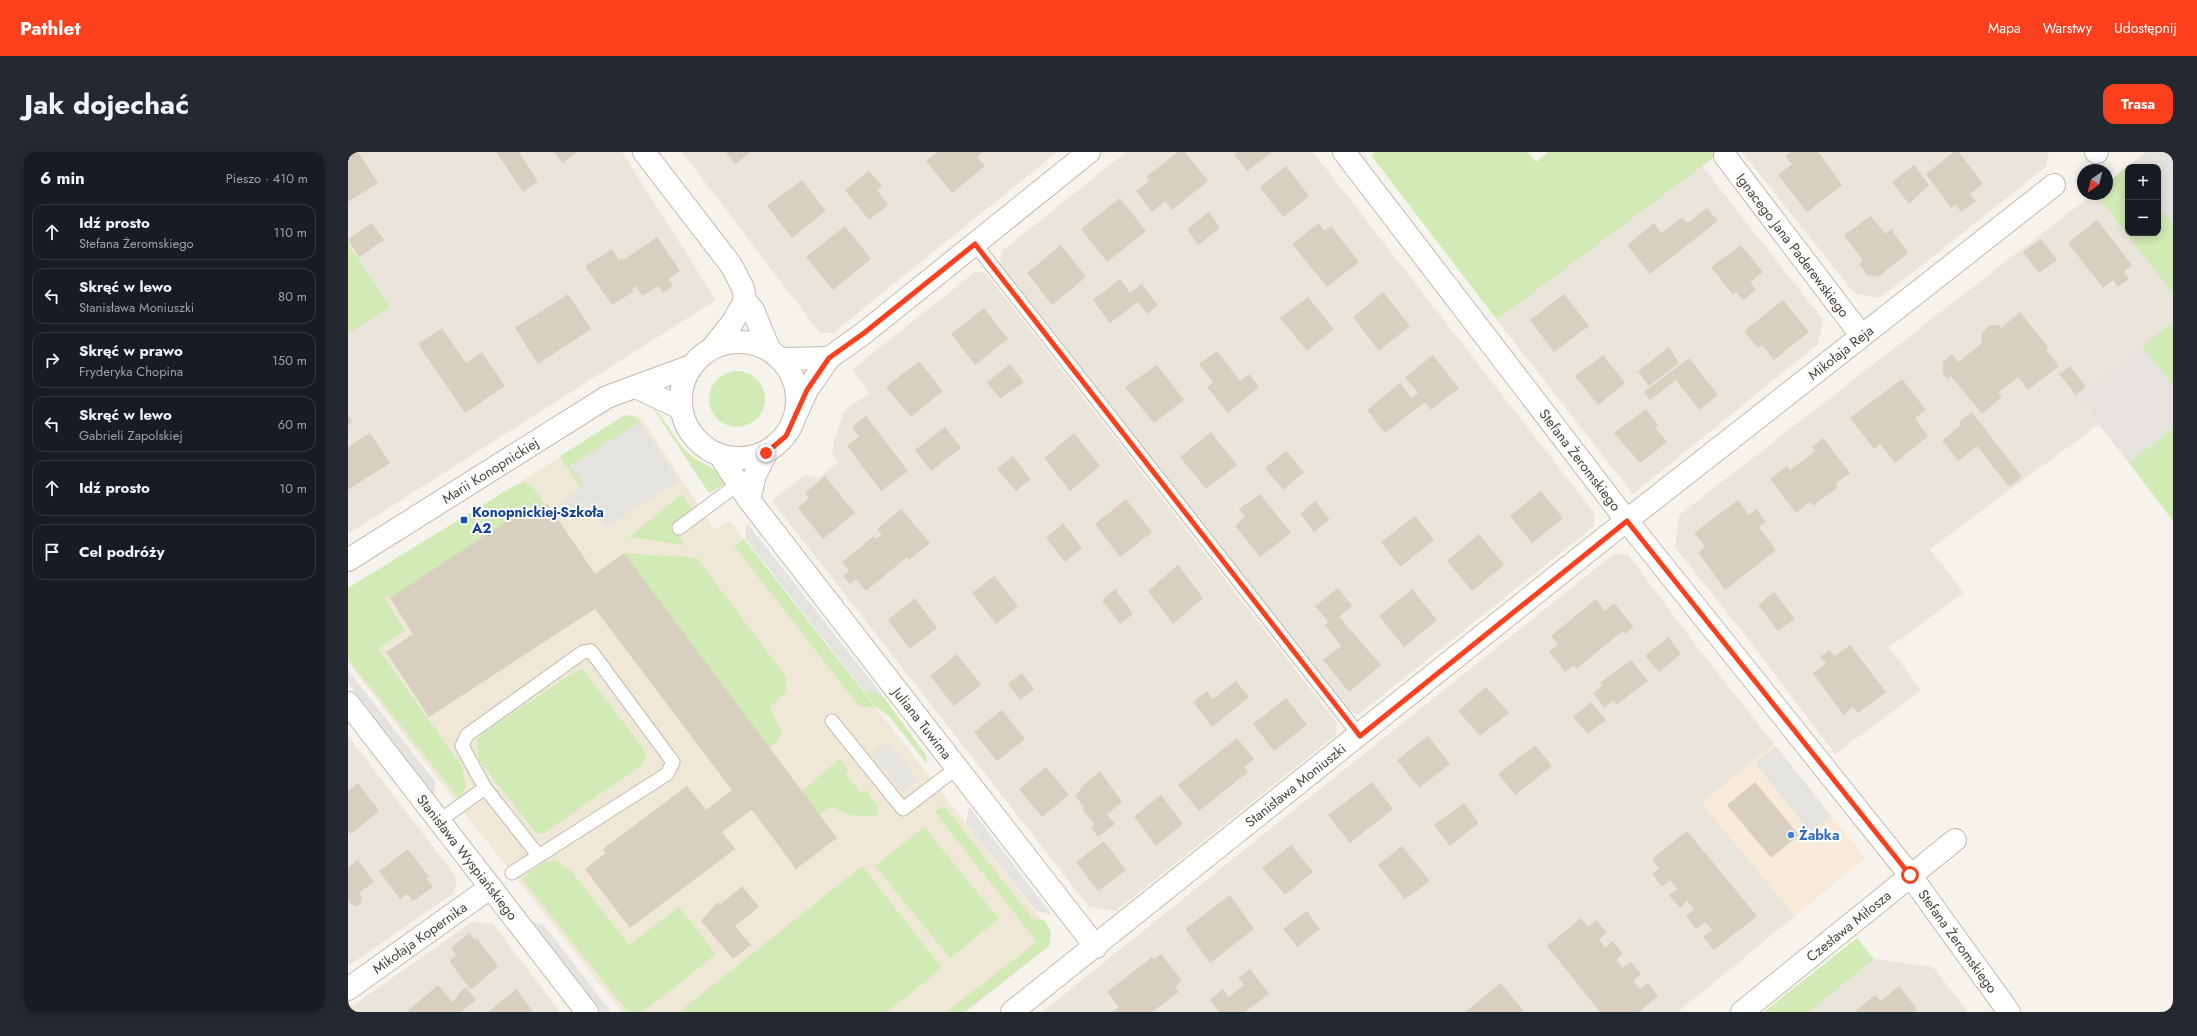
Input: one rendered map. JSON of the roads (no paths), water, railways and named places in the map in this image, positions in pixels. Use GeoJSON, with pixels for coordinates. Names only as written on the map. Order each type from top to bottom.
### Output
{"type":"FeatureCollection","features":[{"type":"Feature","properties":{"kind":"street"},"geometry":{"type":"LineString","coordinates":[[644,152],[731,265],[742,288],[745,302],[753,310],[775,354],[795,384],[797,412]]}},
{"type":"Feature","properties":{"kind":"street"},"geometry":{"type":"LineString","coordinates":[[744,492],[755,476],[766,453],[786,436],[807,390],[829,358],[864,333],[1089,152]]}},
{"type":"Feature","properties":{"kind":"street","name":"Stefana Żeromskiego"},"geometry":{"type":"LineString","coordinates":[[1344,152],[1627,521],[1910,875],[2009,1012]]}},
{"type":"Feature","properties":{"kind":"street","name":"Ignacego Jana Paderewskiego"},"geometry":{"type":"LineString","coordinates":[[1725,156],[1862,335]]}},
{"type":"Feature","properties":{"kind":"street","name":"Mikołaja Reja"},"geometry":{"type":"LineString","coordinates":[[1627,521],[2054,185]]}},
{"type":"Feature","properties":{"kind":"street"},"geometry":{"type":"LineString","coordinates":[[745,302],[732,323],[713,347],[691,366],[681,386],[680,408],[687,429],[701,446],[721,457],[744,459],[766,453]]}},
{"type":"Feature","properties":{"kind":"street"},"geometry":{"type":"LineString","coordinates":[[713,347],[741,341],[775,354],[829,358]]}},
{"type":"Feature","properties":{"kind":"street","name":"Marii Konopnickiej"},"geometry":{"type":"LineString","coordinates":[[348,560],[607,397],[691,366]]}},
{"type":"Feature","properties":{"kind":"street"},"geometry":{"type":"LineString","coordinates":[[636,386],[680,408]]}},
{"type":"Feature","properties":{"kind":"street","name":"Juliana Tuwima"},"geometry":{"type":"LineString","coordinates":[[721,457],[744,492],[1096,947]]}},
{"type":"Feature","properties":{"kind":"street","name":"Stanisława Moniuszki"},"geometry":{"type":"LineString","coordinates":[[1012,1012],[1096,947],[1627,521]]}},
{"type":"Feature","properties":{"kind":"street","name":"Stanisława Wyspiańskiego"},"geometry":{"type":"LineString","coordinates":[[348,703],[587,1012]]}},
{"type":"Feature","properties":{"kind":"street","name":"Czesława Miłosza"},"geometry":{"type":"LineString","coordinates":[[1742,1012],[1955,840]]}},
{"type":"Feature","properties":{"kind":"street","name":"Mikołaja Kopernika"},"geometry":{"type":"LineString","coordinates":[[348,989],[491,887]]}},
{"type":"Feature","properties":{"kind":"lane"},"geometry":{"type":"LineString","coordinates":[[975,244],[1360,736]]}},
{"type":"Feature","properties":{"kind":"lane"},"geometry":{"type":"LineString","coordinates":[[679,528],[744,492]]}},
{"type":"Feature","properties":{"kind":"lane"},"geometry":{"type":"LineString","coordinates":[[512,873],[667,774],[673,762],[591,651],[583,652],[467,736],[462,746],[485,788],[538,855]]}},
{"type":"Feature","properties":{"kind":"lane"},"geometry":{"type":"LineString","coordinates":[[832,721],[903,809],[958,767]]}},
{"type":"Feature","properties":{"kind":"lane"},"geometry":{"type":"LineString","coordinates":[[439,821],[485,788]]}},
{"type":"Feature","properties":{"kind":"place","name":"Konopnickiej-Szkoła A2"},"geometry":{"type":"Point","coordinates":[464,520]}},
{"type":"Feature","properties":{"kind":"place","name":"Żabka"},"geometry":{"type":"Point","coordinates":[1791,835]}}]}
